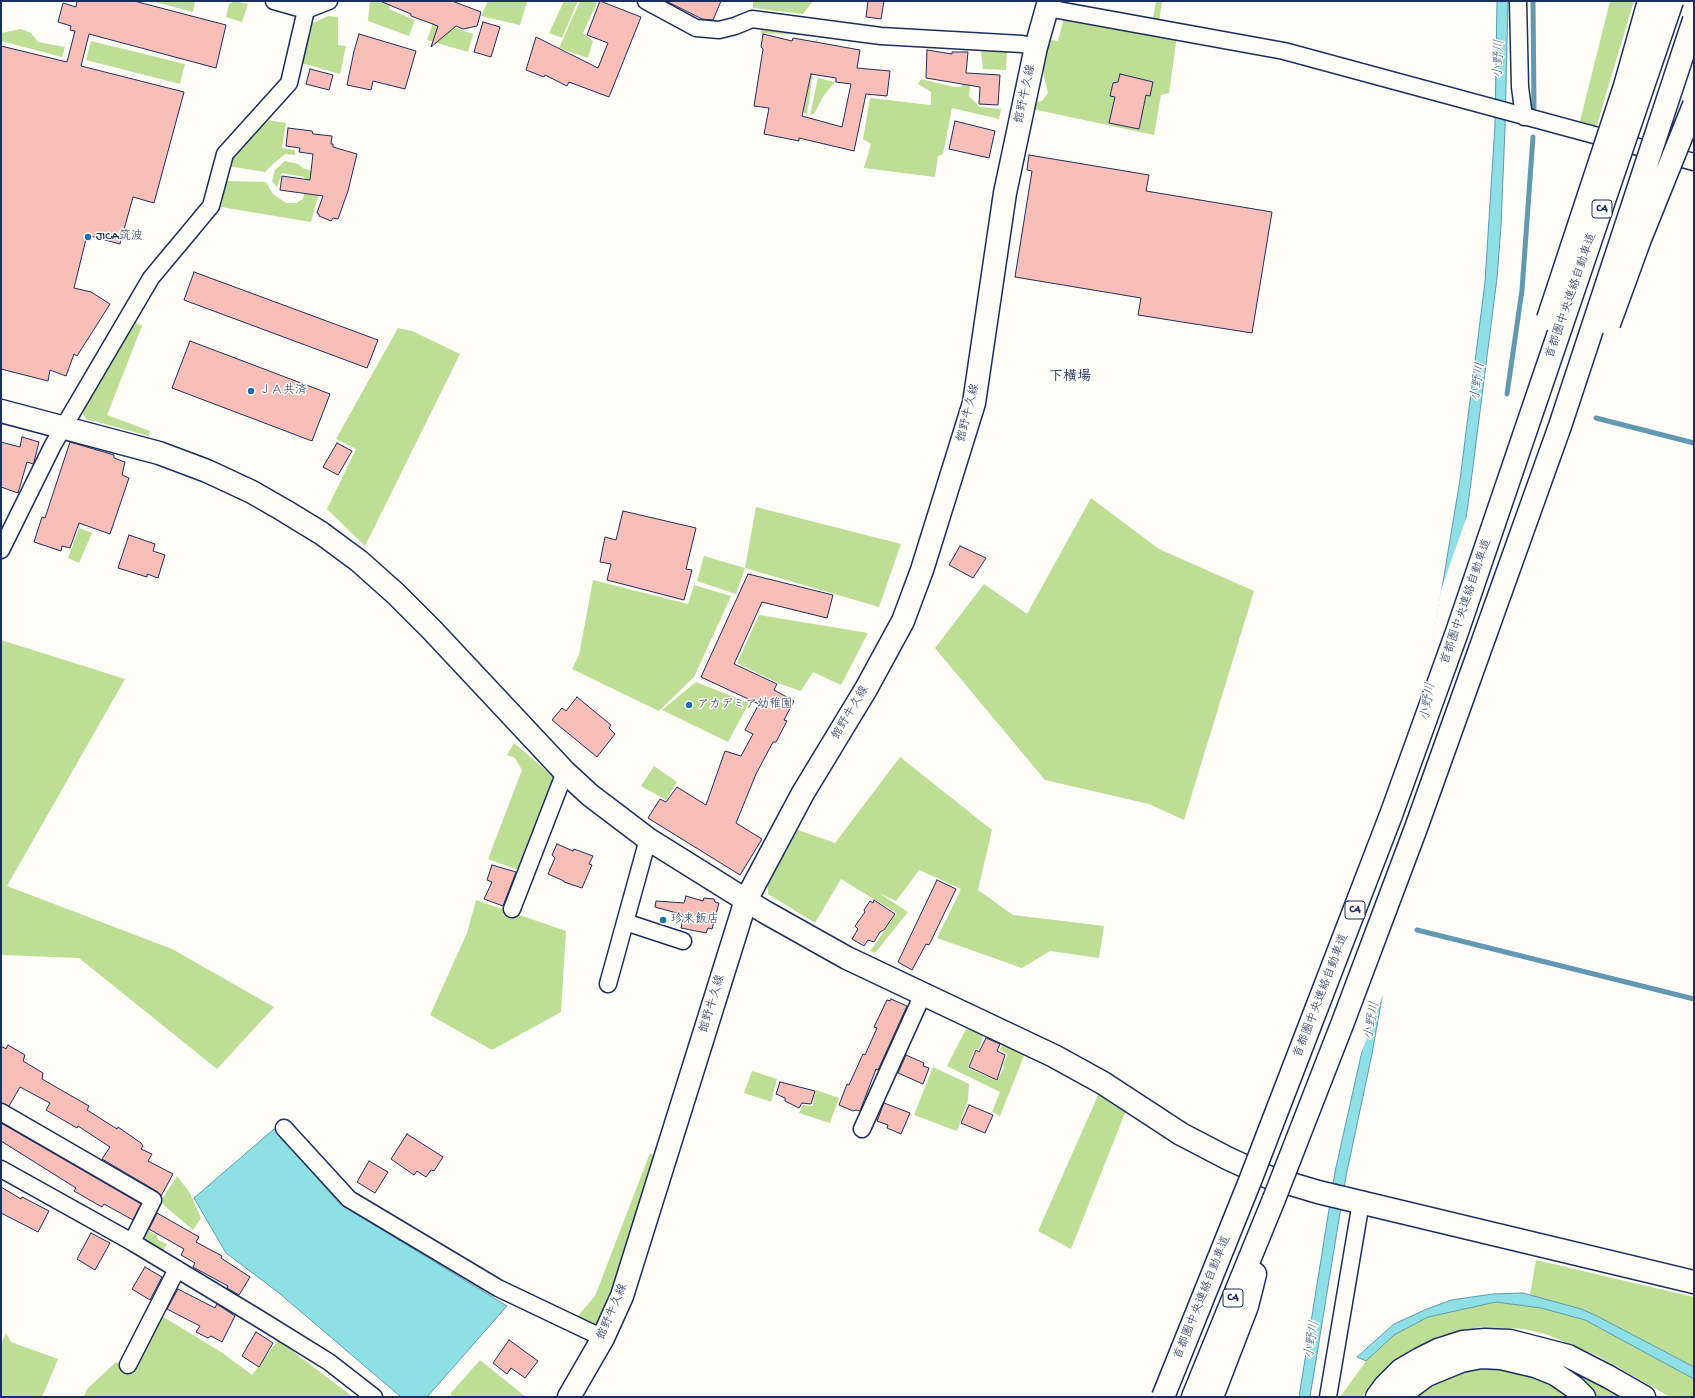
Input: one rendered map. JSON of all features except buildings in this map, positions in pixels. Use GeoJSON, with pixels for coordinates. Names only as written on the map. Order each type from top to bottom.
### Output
{"type":"FeatureCollection","features":[{"type":"Feature","properties":{"kind":"main road"},"geometry":{"type":"LineString","coordinates":[[1530,416],[1543,334],[1625,86],[1649,1]]}},
{"type":"Feature","properties":{"kind":"main road","name":"首都圏中央連絡自動車道"},"geometry":{"type":"LineString","coordinates":[[1163,1397],[1262,1151],[1385,830],[1457,632],[1672,1]]}},
{"type":"Feature","properties":{"kind":"main road","name":"館野牛久線"},"geometry":{"type":"LineString","coordinates":[[569,1397],[603,1338],[622,1296],[746,900],[803,794],[866,689],[903,621],[922,570],[974,403],[1005,193],[1036,47],[1048,5]]}},
{"type":"Feature","properties":{"kind":"main road","name":"C4"},"geometry":{"type":"LineString","coordinates":[[1193,1397],[1274,1199],[1416,828],[1560,426],[1694,20]]}},
{"type":"Feature","properties":{"kind":"main road"},"geometry":{"type":"LineString","coordinates":[[1560,426],[1604,337],[1640,239],[1694,105]]}},
{"type":"Feature","properties":{"kind":"main road"},"geometry":{"type":"LineString","coordinates":[[1,412],[63,427],[158,454],[207,472],[252,492],[321,533],[359,561],[413,611],[565,772],[590,795],[648,839],[746,900],[847,958],[1054,1056],[1103,1083],[1181,1134],[1226,1158],[1268,1177],[1318,1192],[1694,1282]]}},
{"type":"Feature","properties":{"kind":"main road"},"geometry":{"type":"LineString","coordinates":[[1212,1397],[1247,1306],[1274,1199]]}},
{"type":"Feature","properties":{"kind":"main road"},"geometry":{"type":"LineString","coordinates":[[1377,1397],[1385,1386],[1401,1370],[1420,1359],[1438,1350],[1463,1342],[1484,1340],[1510,1341],[1568,1356],[1644,1397]]}},
{"type":"Feature","properties":{"kind":"main road"},"geometry":{"type":"LineString","coordinates":[[1400,1397],[1412,1386],[1427,1376],[1461,1361],[1481,1357],[1501,1358],[1535,1366],[1555,1374],[1574,1387],[1584,1397]]}},
{"type":"Feature","properties":{"kind":"street"},"geometry":{"type":"LineString","coordinates":[[274,1],[306,10],[329,1]]}},
{"type":"Feature","properties":{"kind":"street"},"geometry":{"type":"LineString","coordinates":[[646,1],[696,28],[719,30],[735,26],[752,19],[881,36],[1022,44],[1036,47]]}},
{"type":"Feature","properties":{"kind":"street"},"geometry":{"type":"LineString","coordinates":[[1518,1],[1520,116]]}},
{"type":"Feature","properties":{"kind":"street"},"geometry":{"type":"LineString","coordinates":[[1048,5],[1284,51],[1486,107],[1694,162]]}},
{"type":"Feature","properties":{"kind":"street"},"geometry":{"type":"LineString","coordinates":[[1,550],[63,427],[151,278],[211,206],[225,154],[289,83],[306,10]]}},
{"type":"Feature","properties":{"kind":"street"},"geometry":{"type":"LineString","coordinates":[[512,909],[565,772]]}},
{"type":"Feature","properties":{"kind":"street"},"geometry":{"type":"LineString","coordinates":[[608,984],[648,839]]}},
{"type":"Feature","properties":{"kind":"street"},"geometry":{"type":"LineString","coordinates":[[625,922],[683,941]]}},
{"type":"Feature","properties":{"kind":"street"},"geometry":{"type":"LineString","coordinates":[[862,1129],[923,994]]}},
{"type":"Feature","properties":{"kind":"street"},"geometry":{"type":"LineString","coordinates":[[1,1112],[153,1200],[132,1242]]}},
{"type":"Feature","properties":{"kind":"street"},"geometry":{"type":"LineString","coordinates":[[284,1128],[349,1199],[498,1288],[603,1338]]}},
{"type":"Feature","properties":{"kind":"street"},"geometry":{"type":"LineString","coordinates":[[1,1169],[132,1242],[177,1269],[329,1362],[374,1397]]}},
{"type":"Feature","properties":{"kind":"street"},"geometry":{"type":"LineString","coordinates":[[1328,1397],[1356,1201]]}},
{"type":"Feature","properties":{"kind":"street"},"geometry":{"type":"LineString","coordinates":[[128,1365],[177,1269]]}},
{"type":"Feature","properties":{"kind":"green space"},"geometry":{"type":"Polygon","coordinates":[[[151,1],[195,1],[193,12],[151,1]]]}},
{"type":"Feature","properties":{"kind":"green space"},"geometry":{"type":"Polygon","coordinates":[[[235,1],[248,4],[242,22],[226,17],[229,4],[235,1]]]}},
{"type":"Feature","properties":{"kind":"green space"},"geometry":{"type":"Polygon","coordinates":[[[370,1],[391,1],[389,9],[415,20],[409,36],[368,21],[370,1]]]}},
{"type":"Feature","properties":{"kind":"green space"},"geometry":{"type":"Polygon","coordinates":[[[488,1],[527,2],[520,25],[481,16],[488,1]]]}},
{"type":"Feature","properties":{"kind":"green space"},"geometry":{"type":"Polygon","coordinates":[[[564,1],[578,1],[562,38],[549,33],[564,1]]]}},
{"type":"Feature","properties":{"kind":"green space"},"geometry":{"type":"Polygon","coordinates":[[[580,1],[594,1],[597,3],[583,33],[593,41],[588,58],[559,48],[580,1]]]}},
{"type":"Feature","properties":{"kind":"green space"},"geometry":{"type":"Polygon","coordinates":[[[753,1],[813,1],[803,14],[753,8],[753,1]]]}},
{"type":"Feature","properties":{"kind":"green space"},"geometry":{"type":"Polygon","coordinates":[[[1156,1],[1162,1],[1159,22],[1153,18],[1156,1]]]}},
{"type":"Feature","properties":{"kind":"green space"},"geometry":{"type":"Polygon","coordinates":[[[1610,1],[1634,1],[1596,128],[1580,121],[1610,1]]]}},
{"type":"Feature","properties":{"kind":"green space"},"geometry":{"type":"Polygon","coordinates":[[[328,16],[338,17],[338,45],[346,46],[340,74],[302,63],[313,23],[328,16]]]}},
{"type":"Feature","properties":{"kind":"green space"},"geometry":{"type":"Polygon","coordinates":[[[1064,18],[1177,36],[1169,93],[1161,95],[1154,135],[1028,108],[1028,103],[1042,101],[1048,93],[1041,53],[1044,39],[1058,41],[1064,18]],[[1153,82],[1112,83],[1110,95],[1115,97],[1109,123],[1139,129],[1146,95],[1150,96],[1153,82]]]}},
{"type":"Feature","properties":{"kind":"green space"},"geometry":{"type":"Polygon","coordinates":[[[434,20],[473,34],[468,52],[427,40],[434,20]]]}},
{"type":"Feature","properties":{"kind":"green space"},"geometry":{"type":"Polygon","coordinates":[[[21,29],[31,33],[38,42],[65,47],[62,57],[1,41],[1,33],[21,29]]]}},
{"type":"Feature","properties":{"kind":"green space"},"geometry":{"type":"Polygon","coordinates":[[[761,29],[799,31],[805,35],[761,33],[761,29]]]}},
{"type":"Feature","properties":{"kind":"green space"},"geometry":{"type":"Polygon","coordinates":[[[818,38],[807,114],[801,112],[812,45],[818,38]]]}},
{"type":"Feature","properties":{"kind":"green space"},"geometry":{"type":"Polygon","coordinates":[[[91,41],[185,64],[180,84],[86,60],[91,41]]]}},
{"type":"Feature","properties":{"kind":"green space"},"geometry":{"type":"Polygon","coordinates":[[[981,51],[1007,52],[1006,70],[983,69],[981,51]]]}},
{"type":"Feature","properties":{"kind":"green space"},"geometry":{"type":"Polygon","coordinates":[[[818,78],[835,82],[824,95],[814,114],[810,115],[818,78]]]}},
{"type":"Feature","properties":{"kind":"green space"},"geometry":{"type":"Polygon","coordinates":[[[971,78],[969,96],[980,107],[1001,109],[999,119],[952,108],[943,154],[938,156],[935,177],[864,168],[871,144],[863,139],[870,98],[931,105],[931,92],[918,84],[921,79],[954,87],[962,87],[962,82],[971,78]]]}},
{"type":"Feature","properties":{"kind":"green space"},"geometry":{"type":"Polygon","coordinates":[[[267,120],[286,123],[282,148],[295,150],[295,155],[285,154],[265,172],[228,166],[232,157],[267,120]]]}},
{"type":"Feature","properties":{"kind":"green space"},"geometry":{"type":"Polygon","coordinates":[[[285,161],[298,164],[303,168],[312,171],[325,172],[311,222],[221,207],[227,181],[266,182],[273,194],[286,203],[296,203],[303,199],[307,180],[304,177],[282,173],[277,187],[272,181],[275,170],[285,161]]]}},
{"type":"Feature","properties":{"kind":"green space"},"geometry":{"type":"Polygon","coordinates":[[[133,321],[142,326],[107,415],[150,431],[149,436],[86,419],[80,409],[133,321]]]}},
{"type":"Feature","properties":{"kind":"green space"},"geometry":{"type":"Polygon","coordinates":[[[398,328],[412,331],[460,354],[365,546],[327,509],[356,449],[336,439],[398,328]]]}},
{"type":"Feature","properties":{"kind":"green space"},"geometry":{"type":"Polygon","coordinates":[[[1091,498],[1159,549],[1254,591],[1184,820],[1149,804],[1045,780],[935,648],[984,584],[1027,614],[1091,498]]]}},
{"type":"Feature","properties":{"kind":"green space"},"geometry":{"type":"Polygon","coordinates":[[[756,507],[901,544],[879,607],[745,568],[756,507]]]}},
{"type":"Feature","properties":{"kind":"green space"},"geometry":{"type":"Polygon","coordinates":[[[79,528],[92,533],[79,563],[68,558],[79,528]]]}},
{"type":"Feature","properties":{"kind":"green space"},"geometry":{"type":"Polygon","coordinates":[[[704,556],[745,568],[736,594],[697,581],[704,556]]]}},
{"type":"Feature","properties":{"kind":"green space"},"geometry":{"type":"Polygon","coordinates":[[[593,580],[688,604],[694,585],[731,596],[694,677],[659,711],[572,669],[579,655],[593,580]]]}},
{"type":"Feature","properties":{"kind":"green space"},"geometry":{"type":"Polygon","coordinates":[[[759,615],[868,633],[841,685],[813,672],[801,691],[780,684],[737,663],[759,615]]]}},
{"type":"Feature","properties":{"kind":"green space"},"geometry":{"type":"Polygon","coordinates":[[[1,640],[125,679],[7,886],[172,949],[274,1007],[217,1069],[79,958],[1,955],[1,640]]]}},
{"type":"Feature","properties":{"kind":"green space"},"geometry":{"type":"Polygon","coordinates":[[[696,682],[749,703],[728,742],[662,710],[696,682]]]}},
{"type":"Feature","properties":{"kind":"green space"},"geometry":{"type":"Polygon","coordinates":[[[514,743],[555,778],[518,870],[488,859],[522,770],[515,758],[507,755],[514,743]]]}},
{"type":"Feature","properties":{"kind":"green space"},"geometry":{"type":"Polygon","coordinates":[[[900,757],[992,830],[978,890],[1013,915],[1104,926],[1099,958],[1050,951],[1022,968],[937,938],[961,889],[919,870],[896,901],[879,893],[908,912],[875,953],[870,951],[897,913],[841,879],[815,923],[768,894],[767,876],[795,829],[835,843],[900,757]]]}},
{"type":"Feature","properties":{"kind":"green space"},"geometry":{"type":"Polygon","coordinates":[[[654,766],[677,782],[666,800],[641,786],[654,766]]]}},
{"type":"Feature","properties":{"kind":"green space"},"geometry":{"type":"Polygon","coordinates":[[[476,900],[566,931],[561,1012],[492,1050],[430,1015],[467,933],[476,900]]]}},
{"type":"Feature","properties":{"kind":"green space"},"geometry":{"type":"Polygon","coordinates":[[[967,1027],[984,1033],[979,1049],[974,1049],[968,1068],[997,1081],[1004,1068],[1003,1064],[1008,1054],[1000,1050],[1004,1041],[1026,1051],[1000,1116],[992,1112],[1000,1092],[947,1066],[967,1027]]]}},
{"type":"Feature","properties":{"kind":"green space"},"geometry":{"type":"Polygon","coordinates":[[[933,1067],[969,1084],[968,1100],[957,1131],[914,1115],[933,1067]]]}},
{"type":"Feature","properties":{"kind":"green space"},"geometry":{"type":"Polygon","coordinates":[[[752,1071],[777,1079],[771,1102],[744,1093],[752,1071]]]}},
{"type":"Feature","properties":{"kind":"green space"},"geometry":{"type":"Polygon","coordinates":[[[816,1090],[839,1098],[830,1123],[799,1113],[803,1105],[812,1106],[816,1090]]]}},
{"type":"Feature","properties":{"kind":"green space"},"geometry":{"type":"Polygon","coordinates":[[[1100,1091],[1127,1108],[1071,1249],[1038,1231],[1100,1091]]]}},
{"type":"Feature","properties":{"kind":"green space"},"geometry":{"type":"Polygon","coordinates":[[[650,1153],[657,1157],[615,1296],[597,1331],[577,1317],[595,1296],[650,1153]]]}},
{"type":"Feature","properties":{"kind":"green space"},"geometry":{"type":"Polygon","coordinates":[[[177,1176],[190,1193],[201,1218],[193,1230],[160,1202],[177,1176]]]}},
{"type":"Feature","properties":{"kind":"green space"},"geometry":{"type":"Polygon","coordinates":[[[149,1223],[148,1230],[157,1236],[158,1240],[167,1244],[162,1253],[144,1242],[142,1236],[149,1223]]]}},
{"type":"Feature","properties":{"kind":"green space"},"geometry":{"type":"Polygon","coordinates":[[[1536,1260],[1694,1297],[1694,1367],[1595,1315],[1530,1295],[1536,1260]]]}},
{"type":"Feature","properties":{"kind":"green space"},"geometry":{"type":"Polygon","coordinates":[[[1496,1302],[1541,1308],[1585,1320],[1694,1379],[1694,1397],[1670,1397],[1598,1356],[1548,1335],[1525,1329],[1481,1327],[1439,1336],[1414,1348],[1395,1360],[1373,1382],[1362,1397],[1340,1397],[1366,1361],[1394,1335],[1428,1317],[1496,1302]]]}},
{"type":"Feature","properties":{"kind":"green space"},"geometry":{"type":"Polygon","coordinates":[[[162,1316],[221,1352],[252,1375],[278,1340],[353,1397],[84,1397],[87,1389],[116,1362],[131,1369],[162,1316]]]}},
{"type":"Feature","properties":{"kind":"green space"},"geometry":{"type":"Polygon","coordinates":[[[6,1333],[11,1342],[58,1359],[42,1397],[1,1397],[1,1344],[6,1333]]]}},
{"type":"Feature","properties":{"kind":"green space"},"geometry":{"type":"Polygon","coordinates":[[[480,1360],[526,1397],[454,1397],[450,1394],[480,1360]]]}},
{"type":"Feature","properties":{"kind":"green space"},"geometry":{"type":"Polygon","coordinates":[[[1570,1367],[1625,1397],[1597,1397],[1592,1390],[1567,1373],[1570,1367]]]}},
{"type":"Feature","properties":{"kind":"green space"},"geometry":{"type":"Polygon","coordinates":[[[1484,1368],[1512,1371],[1529,1376],[1550,1384],[1567,1397],[1417,1397],[1436,1384],[1451,1377],[1484,1368]]]}},
{"type":"Feature","properties":{"kind":"water","name":"小野川"},"geometry":{"type":"Polygon","coordinates":[[[1497,1],[1508,1],[1501,226],[1497,278],[1464,533],[1372,1054],[1346,1176],[1310,1397],[1299,1397],[1335,1172],[1362,1051],[1401,834],[1460,480],[1485,282],[1495,125],[1497,1]]]}},
{"type":"Feature","properties":{"kind":"water"},"geometry":{"type":"Polygon","coordinates":[[[274,1129],[340,1204],[507,1306],[427,1397],[401,1397],[279,1293],[226,1253],[194,1198],[274,1129]]]}},
{"type":"Feature","properties":{"kind":"water"},"geometry":{"type":"Polygon","coordinates":[[[1523,1293],[1581,1309],[1595,1315],[1694,1367],[1694,1379],[1585,1320],[1541,1308],[1496,1302],[1428,1317],[1394,1335],[1366,1361],[1357,1357],[1394,1324],[1427,1309],[1451,1300],[1493,1294],[1523,1293]]]}},
{"type":"Feature","properties":{"kind":"pier"},"geometry":{"type":"Polygon","coordinates":[[[1468,513],[1444,658],[1385,990],[1357,1064],[1399,834],[1441,590],[1468,513]]]}},
{"type":"Feature","properties":{"kind":"waterway"},"geometry":{"type":"LineString","coordinates":[[1533,1],[1534,108]]}},
{"type":"Feature","properties":{"kind":"waterway"},"geometry":{"type":"LineString","coordinates":[[1507,394],[1522,290],[1533,137]]}},
{"type":"Feature","properties":{"kind":"waterway"},"geometry":{"type":"LineString","coordinates":[[1596,418],[1694,443]]}},
{"type":"Feature","properties":{"kind":"waterway"},"geometry":{"type":"LineString","coordinates":[[1417,930],[1694,999]]}},
{"type":"Feature","properties":{"kind":"place","name":"JICA筑波"},"geometry":{"type":"Point","coordinates":[88,237]}},
{"type":"Feature","properties":{"kind":"place","name":"ＪＡ共済"},"geometry":{"type":"Point","coordinates":[251,391]}},
{"type":"Feature","properties":{"kind":"place","name":"アカデミア幼稚園"},"geometry":{"type":"Point","coordinates":[689,705]}},
{"type":"Feature","properties":{"kind":"place","name":"珍来飯店"},"geometry":{"type":"Point","coordinates":[663,920]}},
{"type":"Feature","properties":{"kind":"district","name":"下横場"},"geometry":{"type":"Point","coordinates":[1070,378]}}]}
